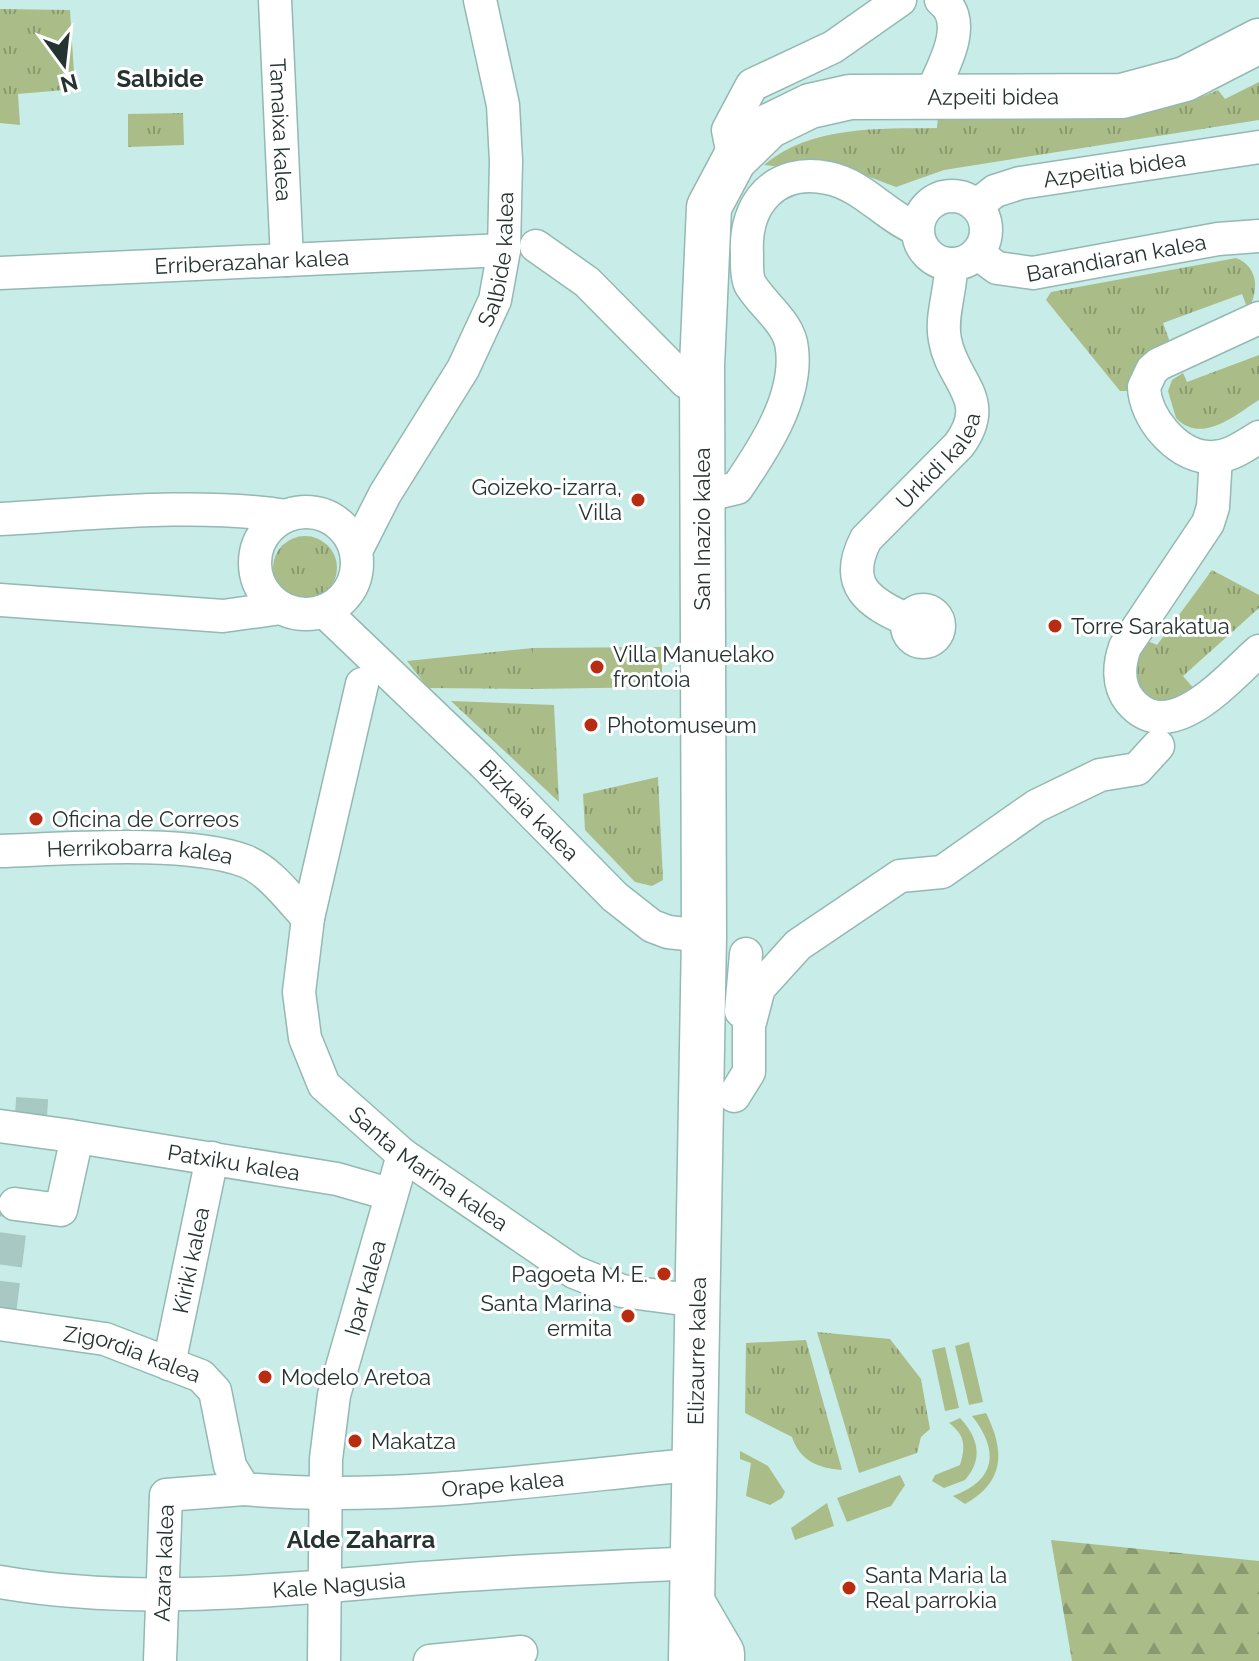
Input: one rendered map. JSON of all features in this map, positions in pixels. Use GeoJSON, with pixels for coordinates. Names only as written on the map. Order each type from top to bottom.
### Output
{"type":"FeatureCollection","features":[{"type":"Feature","properties":{"kind":"main road","name":"Azpeiti bidea"},"geometry":{"type":"LineString","coordinates":[[734,160],[769,126],[810,106],[850,97],[1122,96],[1185,79],[1259,41]]}},
{"type":"Feature","properties":{"kind":"main road","name":"San Inazio kalea"},"geometry":{"type":"LineString","coordinates":[[717,1097],[704,936],[702,366],[709,207],[734,160]]}},
{"type":"Feature","properties":{"kind":"main road","name":"Elizaurre kalea"},"geometry":{"type":"LineString","coordinates":[[704,1650],[698,1301],[717,1097]]}},
{"type":"Feature","properties":{"kind":"street","name":"Tamaixa kalea"},"geometry":{"type":"LineString","coordinates":[[275,0],[287,260]]}},
{"type":"Feature","properties":{"kind":"street","name":"Salbide kalea"},"geometry":{"type":"LineString","coordinates":[[356,551],[385,494],[463,369],[495,300],[504,250],[503,105],[480,0]]}},
{"type":"Feature","properties":{"kind":"street"},"geometry":{"type":"LineString","coordinates":[[734,160],[728,130],[752,85],[833,47],[900,0]]}},
{"type":"Feature","properties":{"kind":"street"},"geometry":{"type":"LineString","coordinates":[[930,96],[948,57],[954,24],[947,5],[941,0]]}},
{"type":"Feature","properties":{"kind":"street","name":"Azpeitia bidea"},"geometry":{"type":"LineString","coordinates":[[976,206],[995,191],[1020,183],[1259,147]]}},
{"type":"Feature","properties":{"kind":"street"},"geometry":{"type":"LineString","coordinates":[[703,496],[737,488],[763,450],[789,388],[792,349],[786,329],[748,281],[746,237],[749,216],[763,193],[795,178],[827,178],[853,186],[904,224],[917,229]]}},
{"type":"Feature","properties":{"kind":"street"},"geometry":{"type":"LineString","coordinates":[[945,196],[967,199],[976,206],[986,224],[986,234],[964,258],[941,262],[924,250],[917,229],[925,208],[945,196]]}},
{"type":"Feature","properties":{"kind":"street","name":"Barandiaran kalea"},"geometry":{"type":"LineString","coordinates":[[964,258],[997,268],[1033,273],[1226,238],[1259,236]]}},
{"type":"Feature","properties":{"kind":"street"},"geometry":{"type":"LineString","coordinates":[[1226,238],[1259,254]]}},
{"type":"Feature","properties":{"kind":"street"},"geometry":{"type":"LineString","coordinates":[[536,246],[587,282],[686,382]]}},
{"type":"Feature","properties":{"kind":"street","name":"Erriberazahar kalea"},"geometry":{"type":"LineString","coordinates":[[0,273],[504,250]]}},
{"type":"Feature","properties":{"kind":"street","name":"Urkidi kalea"},"geometry":{"type":"LineString","coordinates":[[908,620],[869,599],[860,586],[858,554],[866,539],[959,445],[970,428],[971,398],[945,340],[964,258]]}},
{"type":"Feature","properties":{"kind":"street"},"geometry":{"type":"LineString","coordinates":[[1259,318],[1159,364],[1152,370],[1144,387],[1147,407],[1172,439],[1187,451],[1216,457],[1237,451],[1259,437]]}},
{"type":"Feature","properties":{"kind":"street"},"geometry":{"type":"LineString","coordinates":[[1216,457],[1212,514],[1125,647],[1120,665],[1122,686],[1141,710],[1152,715],[1176,716],[1196,706],[1259,651]]}},
{"type":"Feature","properties":{"kind":"street"},"geometry":{"type":"LineString","coordinates":[[329,517],[351,511],[385,494]]}},
{"type":"Feature","properties":{"kind":"street"},"geometry":{"type":"LineString","coordinates":[[0,519],[230,512],[286,516],[315,513],[329,517],[350,537],[356,551],[357,566],[336,603],[295,613],[281,608],[223,616],[0,600]]}},
{"type":"Feature","properties":{"kind":"street"},"geometry":{"type":"LineString","coordinates":[[281,608],[260,584],[256,552],[273,525],[286,516]]}},
{"type":"Feature","properties":{"kind":"street","name":"Bizkaia kalea"},"geometry":{"type":"LineString","coordinates":[[336,603],[366,669],[615,897],[652,926],[704,936]]}},
{"type":"Feature","properties":{"kind":"street","name":"Santa Marina kalea"},"geometry":{"type":"LineString","coordinates":[[366,669],[308,918],[299,992],[305,1038],[324,1085],[403,1155],[574,1272],[622,1291],[698,1301]]}},
{"type":"Feature","properties":{"kind":"street"},"geometry":{"type":"LineString","coordinates":[[717,1097],[749,1072],[749,1026],[759,988],[798,945],[900,876],[942,872],[1036,806],[1100,775],[1137,769],[1158,746]]}},
{"type":"Feature","properties":{"kind":"street","name":"Herrikobarra kalea"},"geometry":{"type":"LineString","coordinates":[[0,851],[79,848],[201,852],[246,861],[272,880],[308,918]]}},
{"type":"Feature","properties":{"kind":"street"},"geometry":{"type":"LineString","coordinates":[[717,1097],[746,954]]}},
{"type":"Feature","properties":{"kind":"street","name":"Patxiku kalea"},"geometry":{"type":"LineString","coordinates":[[0,1126],[337,1179],[389,1194]]}},
{"type":"Feature","properties":{"kind":"street"},"geometry":{"type":"LineString","coordinates":[[15,1204],[61,1210],[75,1136]]}},
{"type":"Feature","properties":{"kind":"street","name":"Ipar kalea"},"geometry":{"type":"LineString","coordinates":[[324,1661],[326,1459],[334,1395],[389,1194],[403,1155]]}},
{"type":"Feature","properties":{"kind":"street","name":"Kiriki kalea"},"geometry":{"type":"LineString","coordinates":[[169,1364],[212,1158]]}},
{"type":"Feature","properties":{"kind":"street","name":"Zigordia kalea"},"geometry":{"type":"LineString","coordinates":[[0,1324],[105,1339],[201,1376],[215,1391],[230,1466],[244,1489]]}},
{"type":"Feature","properties":{"kind":"street","name":"Orape kalea"},"geometry":{"type":"LineString","coordinates":[[326,1492],[492,1484],[679,1466]]}},
{"type":"Feature","properties":{"kind":"street"},"geometry":{"type":"LineString","coordinates":[[244,1489],[326,1492]]}},
{"type":"Feature","properties":{"kind":"street","name":"Azara kalea"},"geometry":{"type":"LineString","coordinates":[[160,1661],[166,1495],[244,1489]]}},
{"type":"Feature","properties":{"kind":"street","name":"Kale Nagusia"},"geometry":{"type":"LineString","coordinates":[[0,1582],[81,1595],[163,1596],[502,1572],[677,1564]]}},
{"type":"Feature","properties":{"kind":"street"},"geometry":{"type":"LineString","coordinates":[[430,1661],[521,1652]]}},
{"type":"Feature","properties":{"kind":"green space"},"geometry":{"type":"Polygon","coordinates":[[[0,9],[70,10],[75,89],[18,94],[20,125],[0,123],[0,9]]]}},
{"type":"Feature","properties":{"kind":"green space"},"geometry":{"type":"Polygon","coordinates":[[[1259,82],[1259,120],[944,170],[896,187],[867,176],[764,165],[803,142],[824,136],[869,130],[937,128],[938,116],[1081,119],[1116,116],[1185,103],[1218,90],[1225,99],[1259,82]]]}},
{"type":"Feature","properties":{"kind":"green space"},"geometry":{"type":"Polygon","coordinates":[[[183,113],[184,145],[128,147],[128,114],[183,113]]]}},
{"type":"Feature","properties":{"kind":"green space"},"geometry":{"type":"Polygon","coordinates":[[[1236,258],[1249,267],[1255,280],[1254,295],[1248,310],[1242,294],[1163,323],[1170,342],[1138,367],[1128,391],[1120,391],[1046,300],[1051,292],[1236,258]]]}},
{"type":"Feature","properties":{"kind":"green space"},"geometry":{"type":"Polygon","coordinates":[[[1259,355],[1259,400],[1218,425],[1207,428],[1186,426],[1176,418],[1168,391],[1172,380],[1183,373],[1187,382],[1259,355]]]}},
{"type":"Feature","properties":{"kind":"green space"},"geometry":{"type":"Polygon","coordinates":[[[299,536],[311,536],[328,545],[335,556],[335,580],[328,591],[311,600],[299,600],[287,595],[278,586],[273,574],[273,562],[278,550],[287,541],[299,536]]]}},
{"type":"Feature","properties":{"kind":"green space"},"geometry":{"type":"Polygon","coordinates":[[[1212,570],[1259,595],[1259,608],[1183,676],[1196,691],[1175,703],[1151,700],[1134,682],[1141,638],[1157,645],[1212,570]]]}},
{"type":"Feature","properties":{"kind":"green space","name":"Villa Manuelako frontoia"},"geometry":{"type":"Polygon","coordinates":[[[662,647],[662,687],[533,689],[533,648],[662,647]]]}},
{"type":"Feature","properties":{"kind":"green space"},"geometry":{"type":"Polygon","coordinates":[[[533,648],[533,689],[428,688],[407,661],[533,648]]]}},
{"type":"Feature","properties":{"kind":"green space"},"geometry":{"type":"Polygon","coordinates":[[[451,701],[554,705],[559,802],[451,701]]]}},
{"type":"Feature","properties":{"kind":"green space"},"geometry":{"type":"Polygon","coordinates":[[[658,777],[663,880],[652,886],[635,882],[585,830],[583,794],[658,777]]]}},
{"type":"Feature","properties":{"kind":"green space"},"geometry":{"type":"Polygon","coordinates":[[[817,1332],[890,1339],[921,1379],[930,1429],[921,1437],[917,1453],[859,1473],[817,1332]]]}},
{"type":"Feature","properties":{"kind":"green space"},"geometry":{"type":"Polygon","coordinates":[[[806,1340],[842,1470],[811,1462],[800,1452],[792,1437],[745,1413],[746,1343],[806,1340]]]}},
{"type":"Feature","properties":{"kind":"green space"},"geometry":{"type":"Polygon","coordinates":[[[969,1342],[983,1402],[969,1405],[955,1346],[969,1342]]]}},
{"type":"Feature","properties":{"kind":"green space"},"geometry":{"type":"Polygon","coordinates":[[[945,1347],[959,1408],[945,1411],[932,1350],[945,1347]]]}},
{"type":"Feature","properties":{"kind":"green space"},"geometry":{"type":"Polygon","coordinates":[[[986,1413],[996,1440],[998,1464],[988,1486],[965,1504],[953,1496],[978,1482],[989,1463],[987,1441],[972,1416],[986,1413]]]}},
{"type":"Feature","properties":{"kind":"green space"},"geometry":{"type":"Polygon","coordinates":[[[960,1418],[975,1440],[977,1456],[965,1480],[944,1488],[932,1481],[935,1475],[960,1465],[963,1441],[949,1423],[960,1418]]]}},
{"type":"Feature","properties":{"kind":"green space"},"geometry":{"type":"Polygon","coordinates":[[[740,1451],[768,1466],[785,1492],[782,1498],[770,1505],[746,1496],[751,1463],[740,1459],[740,1451]]]}},
{"type":"Feature","properties":{"kind":"green space"},"geometry":{"type":"Polygon","coordinates":[[[900,1475],[905,1485],[891,1506],[847,1522],[837,1498],[900,1475]]]}},
{"type":"Feature","properties":{"kind":"green space"},"geometry":{"type":"Polygon","coordinates":[[[827,1503],[834,1526],[795,1540],[791,1528],[827,1503]]]}},
{"type":"Feature","properties":{"kind":"green space"},"geometry":{"type":"Polygon","coordinates":[[[1051,1540],[1259,1561],[1259,1661],[1072,1661],[1051,1540]]]}},
{"type":"Feature","properties":{"kind":"tunnel"},"geometry":{"type":"LineString","coordinates":[[30,1130],[33,1086]]}},
{"type":"Feature","properties":{"kind":"tunnel"},"geometry":{"type":"LineString","coordinates":[[0,1313],[14,1202]]}},
{"type":"Feature","properties":{"kind":"place","name":"Goizeko-izarra, Villa"},"geometry":{"type":"Point","coordinates":[638,500]}},
{"type":"Feature","properties":{"kind":"place","name":"Torre Sarakatua"},"geometry":{"type":"Point","coordinates":[1055,626]}},
{"type":"Feature","properties":{"kind":"place","name":"Villa Manuelako frontoia"},"geometry":{"type":"Point","coordinates":[597,667]}},
{"type":"Feature","properties":{"kind":"place","name":"Photomuseum"},"geometry":{"type":"Point","coordinates":[591,725]}},
{"type":"Feature","properties":{"kind":"place","name":"Oficina de Correos"},"geometry":{"type":"Point","coordinates":[36,819]}},
{"type":"Feature","properties":{"kind":"place","name":"Pagoeta M. E."},"geometry":{"type":"Point","coordinates":[664,1274]}},
{"type":"Feature","properties":{"kind":"place","name":"Santa Marina ermita"},"geometry":{"type":"Point","coordinates":[628,1316]}},
{"type":"Feature","properties":{"kind":"place","name":"Modelo Aretoa"},"geometry":{"type":"Point","coordinates":[265,1377]}},
{"type":"Feature","properties":{"kind":"place","name":"Makatza"},"geometry":{"type":"Point","coordinates":[355,1441]}},
{"type":"Feature","properties":{"kind":"place","name":"Santa Maria la Real parrokia"},"geometry":{"type":"Point","coordinates":[849,1588]}},
{"type":"Feature","properties":{"kind":"district","name":"Salbide"},"geometry":{"type":"Point","coordinates":[160,78]}},
{"type":"Feature","properties":{"kind":"district","name":"Alde Zaharra"},"geometry":{"type":"Point","coordinates":[361,1539]}}]}
